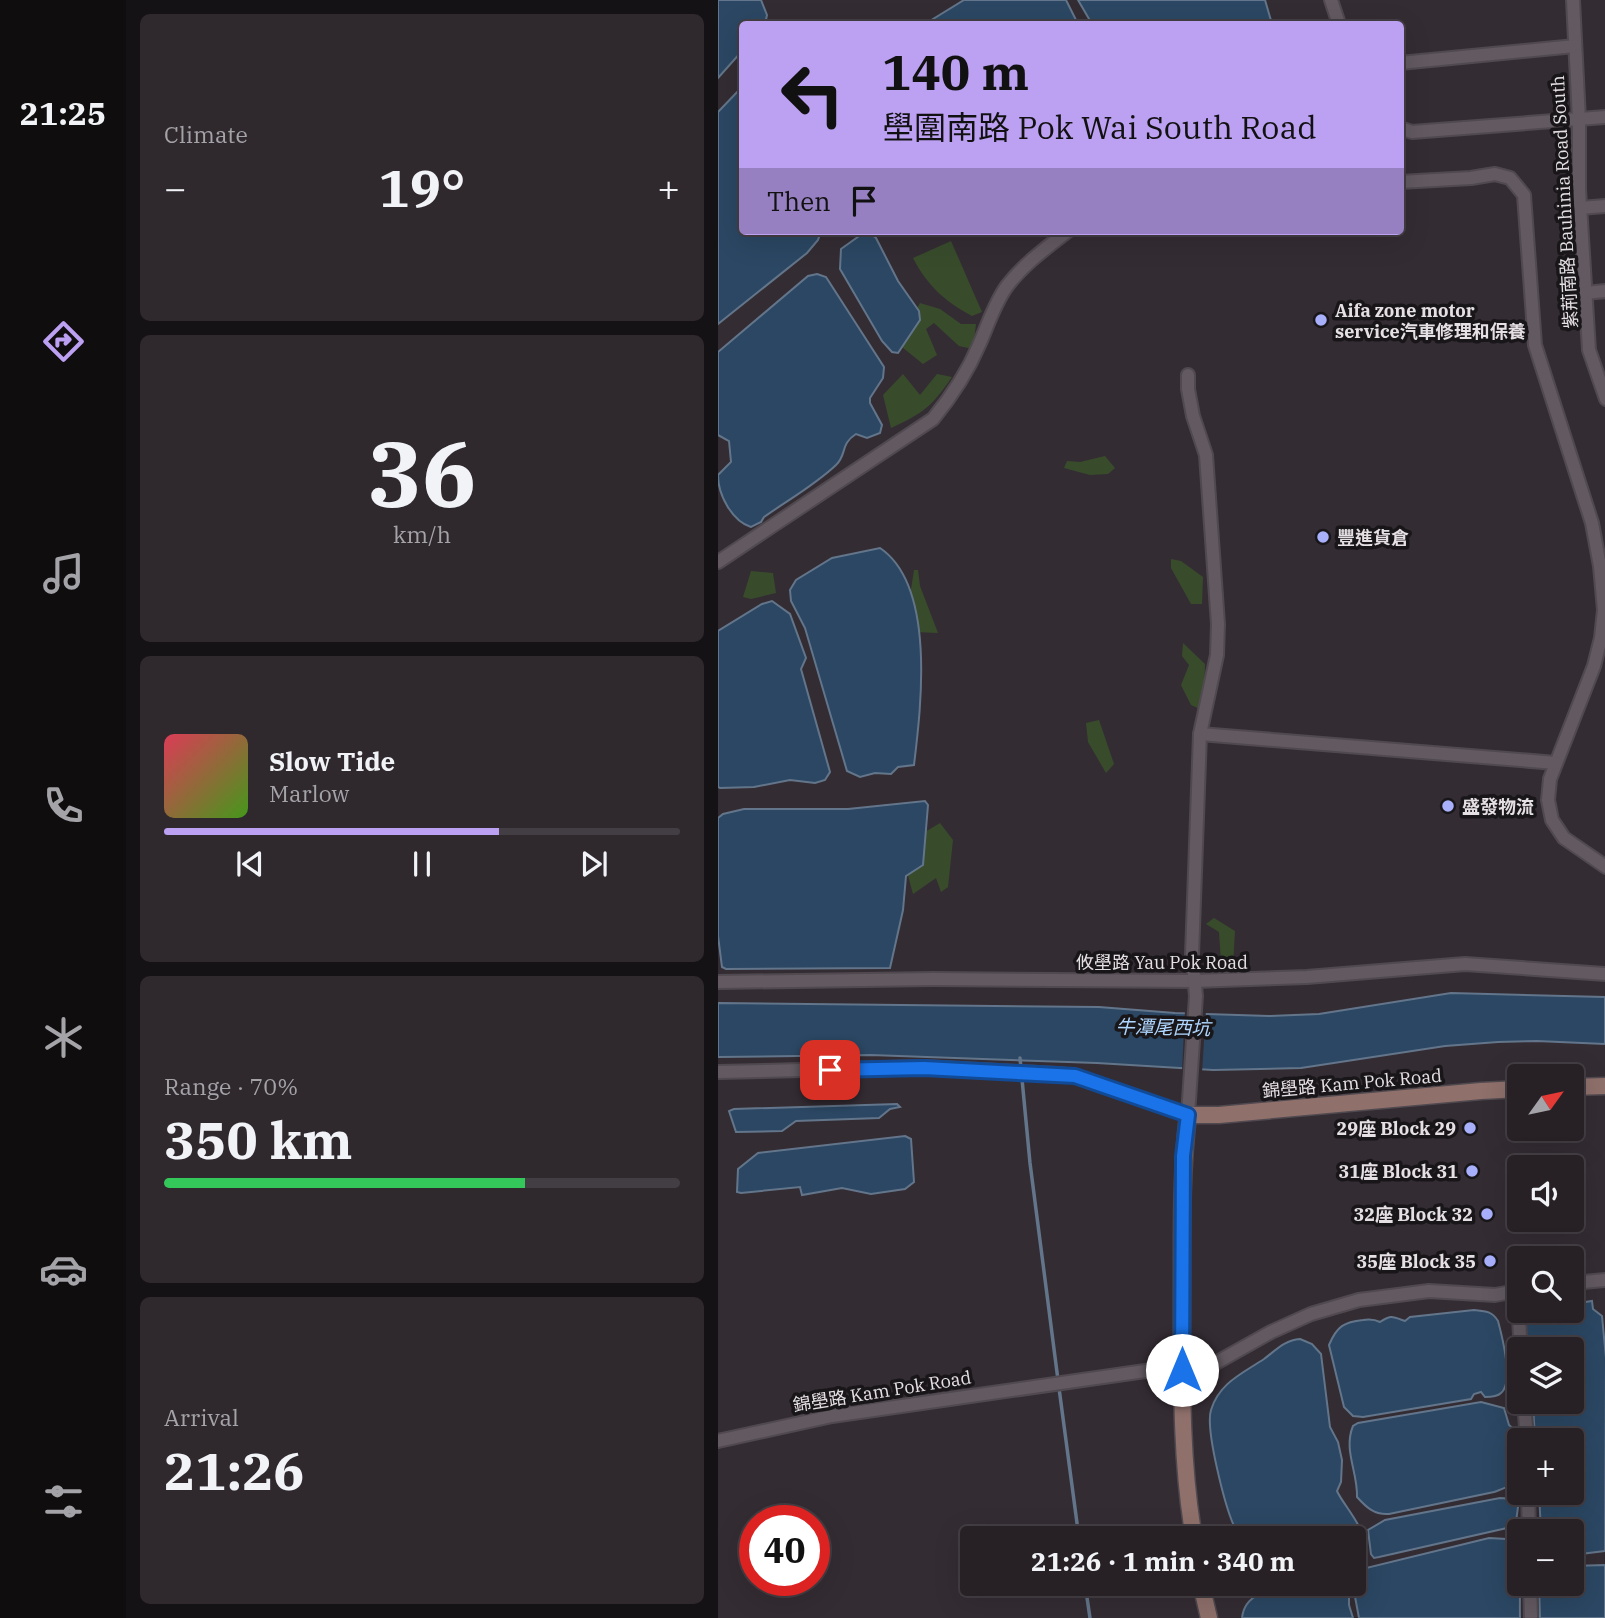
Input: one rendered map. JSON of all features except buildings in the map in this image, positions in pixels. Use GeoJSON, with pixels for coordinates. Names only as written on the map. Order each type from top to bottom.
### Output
{"type":"FeatureCollection","features":[{"type":"Feature","properties":{"kind":"street"},"geometry":{"type":"LineString","coordinates":[[1331,0],[1338,21]]}},
{"type":"Feature","properties":{"kind":"street","name":"紫荊南路 Bauhinia Road South"},"geometry":{"type":"LineString","coordinates":[[1573,0],[1580,208],[1589,350],[1602,376],[1605,399]]}},
{"type":"Feature","properties":{"kind":"street"},"geometry":{"type":"LineString","coordinates":[[1404,63],[1575,46]]}},
{"type":"Feature","properties":{"kind":"street"},"geometry":{"type":"LineString","coordinates":[[1404,129],[1412,132],[1605,117]]}},
{"type":"Feature","properties":{"kind":"street"},"geometry":{"type":"LineString","coordinates":[[1404,183],[1495,174],[1510,178],[1524,195],[1535,345],[1543,378],[1589,512],[1600,566],[1604,610],[1594,666],[1548,789],[1549,810],[1557,830],[1571,845],[1605,867]]}},
{"type":"Feature","properties":{"kind":"street"},"geometry":{"type":"LineString","coordinates":[[1580,208],[1605,206]]}},
{"type":"Feature","properties":{"kind":"street"},"geometry":{"type":"LineString","coordinates":[[718,562],[933,419],[948,401],[1007,287],[1024,267],[1063,235]]}},
{"type":"Feature","properties":{"kind":"street"},"geometry":{"type":"LineString","coordinates":[[1585,293],[1605,291]]}},
{"type":"Feature","properties":{"kind":"street"},"geometry":{"type":"LineString","coordinates":[[1188,375],[1193,416],[1206,455],[1211,552],[1217,598],[1217,655],[1200,734],[1192,955],[1196,996],[1191,1092],[1183,1156],[1184,1465],[1192,1526]]}},
{"type":"Feature","properties":{"kind":"street"},"geometry":{"type":"LineString","coordinates":[[1200,734],[1556,762]]}},
{"type":"Feature","properties":{"kind":"street","name":"攸壆路 Yau Pok Road"},"geometry":{"type":"LineString","coordinates":[[718,982],[933,979],[1194,981],[1319,976],[1465,964],[1605,974]]}},
{"type":"Feature","properties":{"kind":"street"},"geometry":{"type":"LineString","coordinates":[[718,1072],[924,1068],[1075,1076],[1188,1115]]}},
{"type":"Feature","properties":{"kind":"street"},"geometry":{"type":"LineString","coordinates":[[1584,1087],[1605,1086]]}},
{"type":"Feature","properties":{"kind":"street","name":"錦壆路 Kam Pok Road"},"geometry":{"type":"LineString","coordinates":[[1188,1115],[1219,1115],[1507,1090]]}},
{"type":"Feature","properties":{"kind":"street"},"geometry":{"type":"LineString","coordinates":[[1584,1282],[1605,1280]]}},
{"type":"Feature","properties":{"kind":"street"},"geometry":{"type":"LineString","coordinates":[[1182,1370],[1205,1369],[1271,1332],[1311,1314],[1359,1300],[1429,1291],[1496,1295],[1507,1293]]}},
{"type":"Feature","properties":{"kind":"street","name":"錦壆路 Kam Pok Road"},"geometry":{"type":"LineString","coordinates":[[718,1441],[832,1416],[1159,1369],[1182,1370]]}},
{"type":"Feature","properties":{"kind":"street"},"geometry":{"type":"LineString","coordinates":[[1204,1596],[1209,1618]]}},
{"type":"Feature","properties":{"kind":"street"},"geometry":{"type":"LineString","coordinates":[[1530,1596],[1531,1618]]}},
{"type":"Feature","properties":{"kind":"green space"},"geometry":{"type":"Polygon","coordinates":[[[951,241],[982,312],[972,316],[938,292],[913,258],[951,241]]]}},
{"type":"Feature","properties":{"kind":"green space"},"geometry":{"type":"Polygon","coordinates":[[[920,303],[940,309],[961,324],[976,324],[973,349],[959,346],[934,323],[926,329],[937,355],[923,364],[897,343],[920,303]]]}},
{"type":"Feature","properties":{"kind":"green space"},"geometry":{"type":"Polygon","coordinates":[[[903,374],[920,395],[937,374],[952,377],[926,408],[891,428],[883,395],[903,374]]]}},
{"type":"Feature","properties":{"kind":"green space"},"geometry":{"type":"Polygon","coordinates":[[[1105,456],[1115,468],[1108,474],[1090,475],[1064,468],[1067,461],[1080,462],[1105,456]]]}},
{"type":"Feature","properties":{"kind":"green space"},"geometry":{"type":"Polygon","coordinates":[[[1171,559],[1181,561],[1203,577],[1202,604],[1191,604],[1171,568],[1171,559]]]}},
{"type":"Feature","properties":{"kind":"green space"},"geometry":{"type":"Polygon","coordinates":[[[914,570],[918,570],[920,586],[938,633],[915,632],[908,609],[914,570]]]}},
{"type":"Feature","properties":{"kind":"green space"},"geometry":{"type":"Polygon","coordinates":[[[751,571],[773,573],[776,593],[751,599],[743,597],[751,571]]]}},
{"type":"Feature","properties":{"kind":"green space"},"geometry":{"type":"Polygon","coordinates":[[[1183,643],[1205,664],[1204,702],[1200,709],[1191,705],[1181,685],[1189,665],[1182,656],[1183,643]]]}},
{"type":"Feature","properties":{"kind":"green space"},"geometry":{"type":"Polygon","coordinates":[[[1099,720],[1114,764],[1106,773],[1088,742],[1086,723],[1099,720]]]}},
{"type":"Feature","properties":{"kind":"green space"},"geometry":{"type":"Polygon","coordinates":[[[940,823],[953,840],[948,887],[941,892],[936,878],[913,894],[904,861],[910,841],[940,823]]]}},
{"type":"Feature","properties":{"kind":"green space"},"geometry":{"type":"Polygon","coordinates":[[[1214,918],[1235,931],[1233,965],[1221,962],[1219,932],[1206,924],[1214,918]]]}},
{"type":"Feature","properties":{"kind":"water"},"geometry":{"type":"Polygon","coordinates":[[[718,0],[761,0],[767,15],[766,21],[739,21],[739,54],[718,78],[718,0]]]}},
{"type":"Feature","properties":{"kind":"water"},"geometry":{"type":"Polygon","coordinates":[[[964,0],[1066,0],[1076,21],[930,21],[964,0]]]}},
{"type":"Feature","properties":{"kind":"water"},"geometry":{"type":"Polygon","coordinates":[[[1078,0],[1265,0],[1271,21],[1090,21],[1078,0]]]}},
{"type":"Feature","properties":{"kind":"water"},"geometry":{"type":"Polygon","coordinates":[[[739,90],[739,235],[820,235],[807,253],[718,324],[718,112],[739,90]]]}},
{"type":"Feature","properties":{"kind":"water"},"geometry":{"type":"Polygon","coordinates":[[[861,235],[872,235],[898,281],[919,311],[920,320],[898,353],[892,352],[882,341],[840,269],[841,249],[861,235]]]}},
{"type":"Feature","properties":{"kind":"water"},"geometry":{"type":"Polygon","coordinates":[[[817,274],[826,277],[884,367],[883,378],[870,398],[882,425],[880,433],[867,438],[856,434],[848,442],[839,461],[828,472],[751,527],[732,513],[720,491],[718,475],[731,462],[729,441],[718,435],[718,352],[808,276],[817,274]]]}},
{"type":"Feature","properties":{"kind":"water"},"geometry":{"type":"Polygon","coordinates":[[[880,548],[898,566],[910,590],[917,618],[921,649],[920,712],[914,765],[898,767],[891,774],[875,773],[860,777],[847,771],[805,628],[791,601],[790,590],[796,580],[832,558],[880,548]]]}},
{"type":"Feature","properties":{"kind":"water"},"geometry":{"type":"Polygon","coordinates":[[[772,601],[790,614],[806,658],[801,669],[830,772],[825,780],[815,783],[790,780],[754,787],[720,788],[718,631],[762,604],[772,601]]]}},
{"type":"Feature","properties":{"kind":"water"},"geometry":{"type":"Polygon","coordinates":[[[925,801],[928,805],[923,865],[906,876],[903,910],[890,968],[722,967],[718,936],[718,818],[723,814],[744,809],[848,809],[925,801]]]}},
{"type":"Feature","properties":{"kind":"water","name":"牛潭尾西坑"},"geometry":{"type":"Polygon","coordinates":[[[1451,993],[1605,997],[1605,1044],[1498,1042],[1445,1046],[1301,1068],[1213,1070],[871,1055],[718,1057],[718,1003],[1099,1007],[1269,1016],[1319,1014],[1451,993]]]}},
{"type":"Feature","properties":{"kind":"water"},"geometry":{"type":"Polygon","coordinates":[[[897,1104],[900,1107],[890,1109],[879,1118],[796,1121],[782,1131],[736,1132],[729,1111],[734,1109],[897,1104]]]}},
{"type":"Feature","properties":{"kind":"water"},"geometry":{"type":"Polygon","coordinates":[[[905,1136],[911,1139],[914,1182],[905,1189],[871,1194],[842,1188],[802,1195],[800,1187],[737,1192],[738,1169],[758,1153],[905,1136]]]}},
{"type":"Feature","properties":{"kind":"water"},"geometry":{"type":"Polygon","coordinates":[[[1592,1301],[1593,1309],[1602,1316],[1606,1358],[1605,1551],[1584,1554],[1584,1519],[1540,1519],[1540,1505],[1584,1505],[1584,1428],[1534,1428],[1534,1414],[1584,1414],[1584,1337],[1526,1337],[1524,1323],[1584,1323],[1584,1302],[1592,1301]]]}},
{"type":"Feature","properties":{"kind":"water"},"geometry":{"type":"Polygon","coordinates":[[[1474,1310],[1491,1313],[1498,1321],[1504,1347],[1507,1369],[1505,1387],[1493,1397],[1485,1397],[1481,1392],[1474,1394],[1471,1399],[1363,1417],[1353,1416],[1344,1407],[1329,1345],[1335,1333],[1351,1322],[1380,1322],[1393,1317],[1405,1321],[1410,1317],[1474,1310]]]}},
{"type":"Feature","properties":{"kind":"water"},"geometry":{"type":"Polygon","coordinates":[[[1300,1339],[1312,1344],[1321,1354],[1330,1427],[1338,1442],[1342,1460],[1341,1482],[1337,1491],[1358,1526],[1234,1526],[1217,1468],[1211,1433],[1211,1410],[1226,1386],[1290,1341],[1300,1339]]]}},
{"type":"Feature","properties":{"kind":"water"},"geometry":{"type":"Polygon","coordinates":[[[1481,1402],[1504,1408],[1509,1425],[1513,1428],[1507,1428],[1507,1486],[1494,1492],[1389,1514],[1371,1510],[1357,1497],[1350,1452],[1350,1435],[1353,1426],[1481,1402]]]}},
{"type":"Feature","properties":{"kind":"water"},"geometry":{"type":"Polygon","coordinates":[[[1500,1498],[1507,1499],[1507,1505],[1518,1507],[1516,1519],[1507,1519],[1507,1528],[1374,1558],[1368,1530],[1385,1520],[1500,1498]]]}},
{"type":"Feature","properties":{"kind":"water"},"geometry":{"type":"Polygon","coordinates":[[[1489,1538],[1507,1539],[1507,1596],[1520,1596],[1520,1618],[1359,1618],[1355,1596],[1366,1596],[1366,1568],[1489,1538]]]}},
{"type":"Feature","properties":{"kind":"water"},"geometry":{"type":"Polygon","coordinates":[[[1605,1565],[1605,1618],[1540,1618],[1539,1596],[1584,1596],[1584,1566],[1605,1565]]]}},
{"type":"Feature","properties":{"kind":"water"},"geometry":{"type":"Polygon","coordinates":[[[1256,1596],[1349,1596],[1353,1618],[1242,1618],[1249,1601],[1256,1596]]]}},
{"type":"Feature","properties":{"kind":"pier"},"geometry":{"type":"Polygon","coordinates":[[[1185,1010],[1206,1010],[1202,1073],[1182,1071],[1185,1010]]]}},
{"type":"Feature","properties":{"kind":"waterway"},"geometry":{"type":"LineString","coordinates":[[1020,1058],[1030,1163],[1058,1380]]}},
{"type":"Feature","properties":{"kind":"waterway"},"geometry":{"type":"LineString","coordinates":[[1059,1388],[1077,1526]]}},
{"type":"Feature","properties":{"kind":"waterway"},"geometry":{"type":"LineString","coordinates":[[1087,1596],[1090,1618]]}},
{"type":"Feature","properties":{"kind":"place","name":"Aifa zone motor service汽車修理和保養"},"geometry":{"type":"Point","coordinates":[1321,320]}},
{"type":"Feature","properties":{"kind":"place","name":"豐進貨倉"},"geometry":{"type":"Point","coordinates":[1323,537]}},
{"type":"Feature","properties":{"kind":"place","name":"盛發物流"},"geometry":{"type":"Point","coordinates":[1448,806]}},
{"type":"Feature","properties":{"kind":"place","name":"29座 Block 29"},"geometry":{"type":"Point","coordinates":[1470,1128]}},
{"type":"Feature","properties":{"kind":"place","name":"31座 Block 31"},"geometry":{"type":"Point","coordinates":[1472,1171]}},
{"type":"Feature","properties":{"kind":"place","name":"32座 Block 32"},"geometry":{"type":"Point","coordinates":[1487,1214]}},
{"type":"Feature","properties":{"kind":"place","name":"35座 Block 35"},"geometry":{"type":"Point","coordinates":[1490,1261]}},
{"type":"Feature","properties":{"kind":"route"},"geometry":{"type":"LineString","coordinates":[[830,1070],[924,1068],[1075,1076],[1188,1115],[1183,1156],[1182,1370]]}}]}
